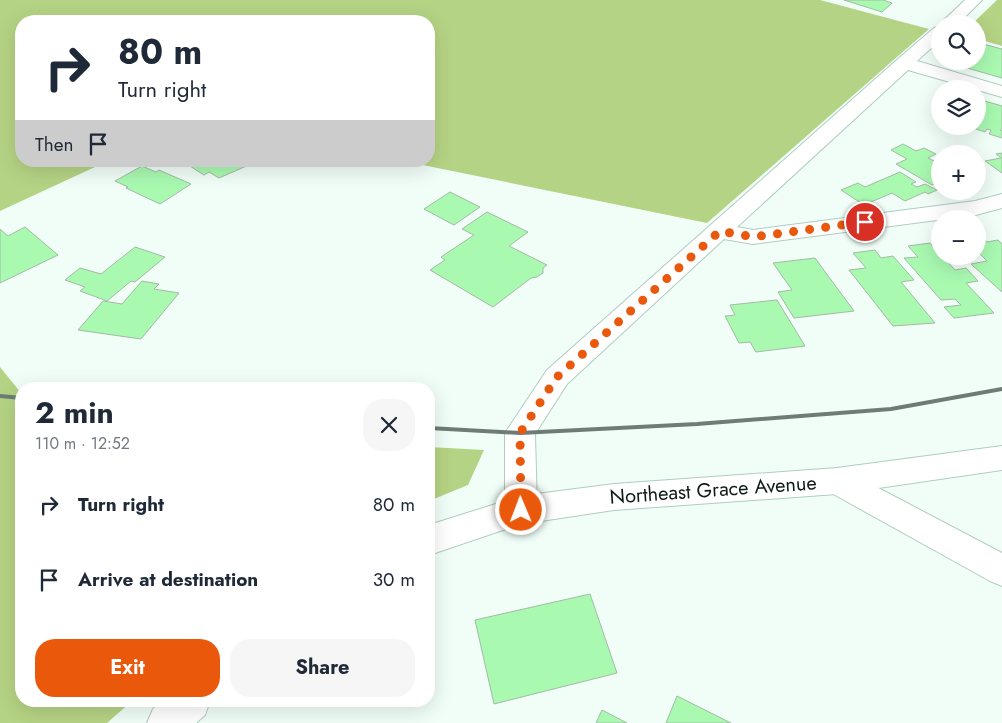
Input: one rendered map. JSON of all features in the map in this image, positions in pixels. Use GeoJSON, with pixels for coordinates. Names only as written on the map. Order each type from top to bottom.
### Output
{"type":"FeatureCollection","features":[{"type":"Feature","properties":{"kind":"street"},"geometry":{"type":"LineString","coordinates":[[958,15],[974,0]]}},
{"type":"Feature","properties":{"kind":"street"},"geometry":{"type":"LineString","coordinates":[[521,510],[520,433],[557,377],[931,39]]}},
{"type":"Feature","properties":{"kind":"street"},"geometry":{"type":"LineString","coordinates":[[904,63],[1002,92]]}},
{"type":"Feature","properties":{"kind":"street"},"geometry":{"type":"LineString","coordinates":[[720,231],[753,237],[976,208],[1002,201]]}},
{"type":"Feature","properties":{"kind":"street","name":"Northeast Grace Avenue"},"geometry":{"type":"LineString","coordinates":[[435,538],[521,510],[614,496],[837,481],[1002,458]]}},
{"type":"Feature","properties":{"kind":"street"},"geometry":{"type":"LineString","coordinates":[[837,481],[1002,570]]}},
{"type":"Feature","properties":{"kind":"street"},"geometry":{"type":"LineString","coordinates":[[167,723],[184,707]]}},
{"type":"Feature","properties":{"kind":"green space"},"geometry":{"type":"Polygon","coordinates":[[[0,0],[820,0],[929,29],[707,223],[432,167],[435,167],[435,15],[15,15],[15,167],[95,167],[0,211],[0,0]]]}},
{"type":"Feature","properties":{"kind":"green space"},"geometry":{"type":"Polygon","coordinates":[[[997,0],[1002,0],[1002,46],[986,41],[986,15],[981,15],[997,0]]]}},
{"type":"Feature","properties":{"kind":"green space"},"geometry":{"type":"Polygon","coordinates":[[[0,367],[15,386],[15,707],[125,707],[107,723],[0,723],[0,367]]]}},
{"type":"Feature","properties":{"kind":"green space"},"geometry":{"type":"Polygon","coordinates":[[[435,447],[484,450],[468,485],[435,499],[435,447]]]}},
{"type":"Feature","properties":{"kind":"building"},"geometry":{"type":"Polygon","coordinates":[[[844,0],[883,0],[892,3],[882,12],[844,0]]]}},
{"type":"Feature","properties":{"kind":"building"},"geometry":{"type":"Polygon","coordinates":[[[986,45],[1002,49],[1002,78],[974,70],[986,70],[986,45]]]}},
{"type":"Feature","properties":{"kind":"building"},"geometry":{"type":"Polygon","coordinates":[[[986,101],[1002,106],[1002,128],[1000,130],[1002,131],[1002,138],[989,134],[991,130],[986,130],[986,101]]]}},
{"type":"Feature","properties":{"kind":"building"},"geometry":{"type":"Polygon","coordinates":[[[903,144],[916,151],[924,148],[931,152],[931,156],[928,158],[931,160],[931,184],[896,164],[907,159],[891,150],[903,144]]]}},
{"type":"Feature","properties":{"kind":"building"},"geometry":{"type":"Polygon","coordinates":[[[1002,153],[1002,173],[986,162],[1001,158],[996,154],[1002,153]]]}},
{"type":"Feature","properties":{"kind":"building"},"geometry":{"type":"Polygon","coordinates":[[[140,167],[144,167],[156,172],[159,170],[191,184],[160,204],[115,181],[140,167]]]}},
{"type":"Feature","properties":{"kind":"building"},"geometry":{"type":"Polygon","coordinates":[[[191,167],[244,167],[219,178],[209,172],[204,175],[191,167]]]}},
{"type":"Feature","properties":{"kind":"building"},"geometry":{"type":"Polygon","coordinates":[[[900,172],[916,182],[911,184],[917,187],[925,184],[931,187],[931,193],[928,194],[925,192],[905,201],[892,193],[864,205],[841,190],[858,183],[865,187],[900,172]]]}},
{"type":"Feature","properties":{"kind":"building"},"geometry":{"type":"Polygon","coordinates":[[[450,192],[480,207],[454,225],[424,209],[450,192]]]}},
{"type":"Feature","properties":{"kind":"building"},"geometry":{"type":"Polygon","coordinates":[[[487,212],[528,232],[509,246],[547,265],[543,268],[543,273],[531,278],[493,307],[430,270],[445,260],[441,257],[474,235],[462,229],[487,212]]]}},
{"type":"Feature","properties":{"kind":"building"},"geometry":{"type":"Polygon","coordinates":[[[25,227],[58,255],[0,283],[0,229],[8,236],[25,227]]]}},
{"type":"Feature","properties":{"kind":"building"},"geometry":{"type":"Polygon","coordinates":[[[998,240],[1002,244],[1002,292],[972,265],[986,265],[986,241],[998,240]]]}},
{"type":"Feature","properties":{"kind":"building"},"geometry":{"type":"Polygon","coordinates":[[[930,243],[931,265],[950,265],[955,270],[966,268],[978,281],[966,283],[994,313],[954,318],[944,307],[961,305],[955,299],[941,300],[904,258],[918,257],[908,246],[930,243]]]}},
{"type":"Feature","properties":{"kind":"building"},"geometry":{"type":"Polygon","coordinates":[[[135,247],[165,257],[135,282],[131,281],[107,301],[80,291],[85,287],[65,280],[80,268],[101,274],[135,247]]]}},
{"type":"Feature","properties":{"kind":"building"},"geometry":{"type":"Polygon","coordinates":[[[875,250],[881,258],[893,256],[914,280],[901,282],[935,323],[893,326],[849,270],[866,268],[853,253],[875,250]]]}},
{"type":"Feature","properties":{"kind":"building"},"geometry":{"type":"Polygon","coordinates":[[[815,258],[854,311],[794,318],[778,292],[792,290],[773,263],[815,258]]]}},
{"type":"Feature","properties":{"kind":"building"},"geometry":{"type":"Polygon","coordinates":[[[142,281],[159,284],[154,289],[179,293],[141,339],[78,330],[103,301],[122,304],[142,281]]]}},
{"type":"Feature","properties":{"kind":"building"},"geometry":{"type":"Polygon","coordinates":[[[777,300],[805,346],[756,352],[750,342],[739,343],[725,316],[735,315],[730,305],[777,300]]]}},
{"type":"Feature","properties":{"kind":"building"},"geometry":{"type":"Polygon","coordinates":[[[590,594],[617,673],[494,704],[475,620],[590,594]]]}},
{"type":"Feature","properties":{"kind":"building"},"geometry":{"type":"Polygon","coordinates":[[[677,696],[731,723],[666,723],[677,696]]]}},
{"type":"Feature","properties":{"kind":"building"},"geometry":{"type":"Polygon","coordinates":[[[602,710],[627,723],[596,723],[602,710]]]}},
{"type":"Feature","properties":{"kind":"railway"},"geometry":{"type":"LineString","coordinates":[[435,428],[520,433],[697,424],[891,409],[1002,389]]}},
{"type":"Feature","properties":{"kind":"railway"},"geometry":{"type":"LineString","coordinates":[[0,396],[15,397]]}},
{"type":"Feature","properties":{"kind":"route"},"geometry":{"type":"LineString","coordinates":[[521,510],[520,433],[557,377],[720,231],[753,237],[865,222]]}}]}
